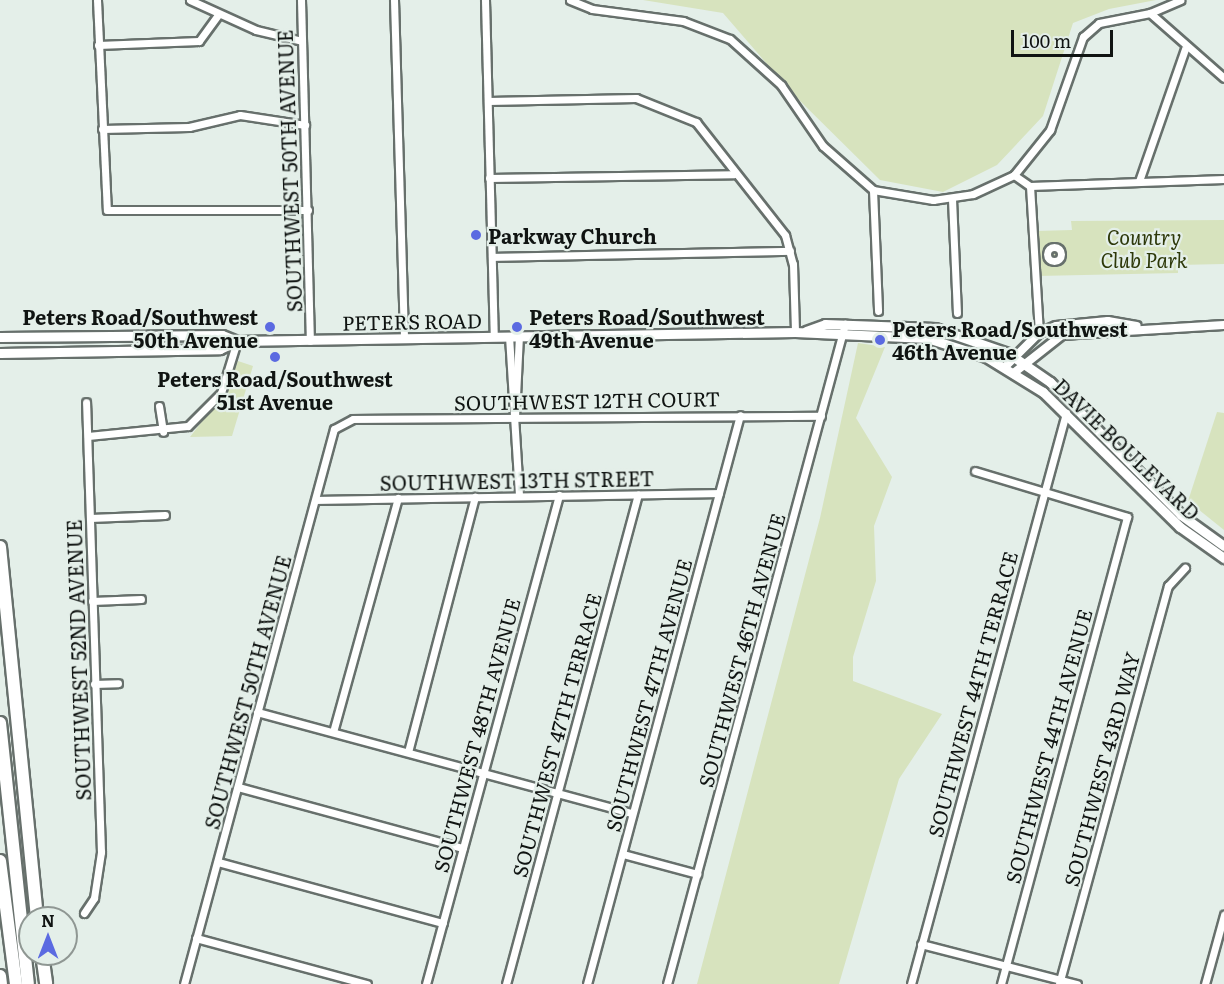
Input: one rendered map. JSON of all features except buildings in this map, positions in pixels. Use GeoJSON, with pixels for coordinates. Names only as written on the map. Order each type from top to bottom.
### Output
{"type":"FeatureCollection","features":[{"type":"Feature","properties":{"kind":"highway"},"geometry":{"type":"LineString","coordinates":[[0,546],[36,906]]}},
{"type":"Feature","properties":{"kind":"highway"},"geometry":{"type":"LineString","coordinates":[[0,723],[28,984]]}},
{"type":"Feature","properties":{"kind":"highway"},"geometry":{"type":"LineString","coordinates":[[0,861],[16,984]]}},
{"type":"Feature","properties":{"kind":"highway"},"geometry":{"type":"LineString","coordinates":[[44,966],[46,984]]}},
{"type":"Feature","properties":{"kind":"highway"},"geometry":{"type":"LineString","coordinates":[[0,976],[1,984]]}},
{"type":"Feature","properties":{"kind":"main road","name":"PETERS ROAD"},"geometry":{"type":"LineString","coordinates":[[800,332],[845,324],[935,328],[1013,356]]}},
{"type":"Feature","properties":{"kind":"main road","name":"PETERS ROAD"},"geometry":{"type":"LineString","coordinates":[[0,338],[222,335],[237,341],[309,341],[800,332],[927,338],[1005,367]]}},
{"type":"Feature","properties":{"kind":"main road","name":"PETERS ROAD"},"geometry":{"type":"LineString","coordinates":[[0,353],[220,349],[237,341]]}},
{"type":"Feature","properties":{"kind":"main road","name":"DAVIE BOULEVARD"},"geometry":{"type":"LineString","coordinates":[[1013,356],[1098,429],[1181,515],[1224,546]]}},
{"type":"Feature","properties":{"kind":"main road","name":"DAVIE BOULEVARD"},"geometry":{"type":"LineString","coordinates":[[1005,367],[1015,372],[1066,413],[1180,527],[1224,558]]}},
{"type":"Feature","properties":{"kind":"main road"},"geometry":{"type":"LineString","coordinates":[[1066,413],[1098,429]]}},
{"type":"Feature","properties":{"kind":"street"},"geometry":{"type":"LineString","coordinates":[[97,0],[107,210],[308,210]]}},
{"type":"Feature","properties":{"kind":"street"},"geometry":{"type":"LineString","coordinates":[[190,0],[218,15],[302,41]]}},
{"type":"Feature","properties":{"kind":"street","name":"SOUTHWEST 50TH AVENUE"},"geometry":{"type":"LineString","coordinates":[[301,0],[308,210],[309,341]]}},
{"type":"Feature","properties":{"kind":"street"},"geometry":{"type":"LineString","coordinates":[[394,0],[404,339]]}},
{"type":"Feature","properties":{"kind":"street"},"geometry":{"type":"LineString","coordinates":[[485,0],[494,337]]}},
{"type":"Feature","properties":{"kind":"street"},"geometry":{"type":"LineString","coordinates":[[570,0],[592,9],[683,21],[730,39],[781,84],[823,146],[873,190],[951,199],[1014,175],[1061,109],[1083,37],[1116,16],[1150,13],[1180,0]]}},
{"type":"Feature","properties":{"kind":"street"},"geometry":{"type":"LineString","coordinates":[[1150,13],[1185,49],[1224,78]]}},
{"type":"Feature","properties":{"kind":"street"},"geometry":{"type":"LineString","coordinates":[[98,45],[199,41],[218,15]]}},
{"type":"Feature","properties":{"kind":"street"},"geometry":{"type":"LineString","coordinates":[[1140,180],[1185,49]]}},
{"type":"Feature","properties":{"kind":"street"},"geometry":{"type":"LineString","coordinates":[[488,101],[636,98],[670,107],[718,144],[734,174],[785,235],[790,251],[800,332]]}},
{"type":"Feature","properties":{"kind":"street"},"geometry":{"type":"LineString","coordinates":[[102,129],[189,127],[240,115],[305,125]]}},
{"type":"Feature","properties":{"kind":"street"},"geometry":{"type":"LineString","coordinates":[[489,178],[734,174]]}},
{"type":"Feature","properties":{"kind":"street"},"geometry":{"type":"LineString","coordinates":[[1014,175],[1030,186],[1140,180],[1224,179]]}},
{"type":"Feature","properties":{"kind":"street"},"geometry":{"type":"LineString","coordinates":[[1030,186],[1039,333]]}},
{"type":"Feature","properties":{"kind":"street"},"geometry":{"type":"LineString","coordinates":[[873,190],[878,311]]}},
{"type":"Feature","properties":{"kind":"street"},"geometry":{"type":"LineString","coordinates":[[951,199],[957,313]]}},
{"type":"Feature","properties":{"kind":"street"},"geometry":{"type":"LineString","coordinates":[[492,257],[790,251]]}},
{"type":"Feature","properties":{"kind":"street"},"geometry":{"type":"LineString","coordinates":[[1033,255],[1047,255]]}},
{"type":"Feature","properties":{"kind":"street"},"geometry":{"type":"LineString","coordinates":[[1005,367],[1013,356],[1039,333],[1080,322],[1137,326],[1224,325]]}},
{"type":"Feature","properties":{"kind":"street","name":"SOUTHWEST 46TH AVENUE"},"geometry":{"type":"LineString","coordinates":[[667,984],[845,324]]}},
{"type":"Feature","properties":{"kind":"street"},"geometry":{"type":"LineString","coordinates":[[1015,372],[1023,363],[1062,335],[1137,326]]}},
{"type":"Feature","properties":{"kind":"street"},"geometry":{"type":"LineString","coordinates":[[514,336],[508,372],[515,417]]}},
{"type":"Feature","properties":{"kind":"street"},"geometry":{"type":"LineString","coordinates":[[514,336],[519,496]]}},
{"type":"Feature","properties":{"kind":"street"},"geometry":{"type":"LineString","coordinates":[[88,436],[163,432],[196,419],[221,393],[237,341]]}},
{"type":"Feature","properties":{"kind":"street","name":"SOUTHWEST 52ND AVENUE"},"geometry":{"type":"LineString","coordinates":[[84,913],[94,898],[100,852],[86,402]]}},
{"type":"Feature","properties":{"kind":"street"},"geometry":{"type":"LineString","coordinates":[[159,406],[163,432]]}},
{"type":"Feature","properties":{"kind":"street","name":"SOUTHWEST 44TH TERRACE"},"geometry":{"type":"LineString","coordinates":[[911,984],[1066,413]]}},
{"type":"Feature","properties":{"kind":"street","name":"SOUTHWEST 47TH AVENUE"},"geometry":{"type":"LineString","coordinates":[[586,984],[623,855],[632,813],[740,415]]}},
{"type":"Feature","properties":{"kind":"street","name":"SOUTHWEST 12TH COURT"},"geometry":{"type":"LineString","coordinates":[[353,419],[821,416]]}},
{"type":"Feature","properties":{"kind":"street","name":"SOUTHWEST 50TH AVENUE"},"geometry":{"type":"LineString","coordinates":[[184,984],[317,500],[334,429],[353,419]]}},
{"type":"Feature","properties":{"kind":"street"},"geometry":{"type":"LineString","coordinates":[[975,471],[1043,494]]}},
{"type":"Feature","properties":{"kind":"street","name":"SOUTHWEST 13TH STREET"},"geometry":{"type":"LineString","coordinates":[[317,500],[718,493]]}},
{"type":"Feature","properties":{"kind":"street","name":"SOUTHWEST 47TH TERRACE"},"geometry":{"type":"LineString","coordinates":[[506,984],[638,494]]}},
{"type":"Feature","properties":{"kind":"street","name":"SOUTHWEST 44TH AVENUE"},"geometry":{"type":"LineString","coordinates":[[1001,984],[1127,517],[1043,494]]}},
{"type":"Feature","properties":{"kind":"street","name":"SOUTHWEST 48TH AVENUE"},"geometry":{"type":"LineString","coordinates":[[426,984],[559,495]]}},
{"type":"Feature","properties":{"kind":"street"},"geometry":{"type":"LineString","coordinates":[[408,752],[475,497]]}},
{"type":"Feature","properties":{"kind":"street"},"geometry":{"type":"LineString","coordinates":[[333,732],[398,498]]}},
{"type":"Feature","properties":{"kind":"street"},"geometry":{"type":"LineString","coordinates":[[90,518],[165,515]]}},
{"type":"Feature","properties":{"kind":"street","name":"SOUTHWEST 43RD WAY"},"geometry":{"type":"LineString","coordinates":[[1060,982],[1168,586],[1185,568]]}},
{"type":"Feature","properties":{"kind":"street"},"geometry":{"type":"LineString","coordinates":[[92,601],[141,599]]}},
{"type":"Feature","properties":{"kind":"street"},"geometry":{"type":"LineString","coordinates":[[94,684],[118,683]]}},
{"type":"Feature","properties":{"kind":"street"},"geometry":{"type":"LineString","coordinates":[[257,712],[632,813]]}},
{"type":"Feature","properties":{"kind":"street"},"geometry":{"type":"LineString","coordinates":[[238,787],[463,848]]}},
{"type":"Feature","properties":{"kind":"street"},"geometry":{"type":"LineString","coordinates":[[623,855],[697,874]]}},
{"type":"Feature","properties":{"kind":"street"},"geometry":{"type":"LineString","coordinates":[[218,862],[443,923]]}},
{"type":"Feature","properties":{"kind":"street"},"geometry":{"type":"LineString","coordinates":[[1205,984],[1224,915]]}},
{"type":"Feature","properties":{"kind":"street"},"geometry":{"type":"LineString","coordinates":[[196,938],[367,984]]}},
{"type":"Feature","properties":{"kind":"street"},"geometry":{"type":"LineString","coordinates":[[921,944],[1060,982],[1077,984]]}},
{"type":"Feature","properties":{"kind":"green space"},"geometry":{"type":"Polygon","coordinates":[[[643,0],[1156,0],[1109,9],[1073,23],[1043,116],[997,165],[943,192],[880,180],[792,93],[723,13],[643,0]]]}},
{"type":"Feature","properties":{"kind":"green space","name":"Country Club Park"},"geometry":{"type":"Polygon","coordinates":[[[1224,220],[1224,264],[1178,265],[1178,273],[1037,276],[1036,231],[1072,230],[1071,221],[1224,220]]]}},
{"type":"Feature","properties":{"kind":"green space"},"geometry":{"type":"Polygon","coordinates":[[[858,343],[885,347],[856,418],[892,477],[874,526],[876,581],[853,657],[853,681],[942,714],[899,779],[839,984],[697,984],[820,518],[858,343]]]}},
{"type":"Feature","properties":{"kind":"green space"},"geometry":{"type":"Polygon","coordinates":[[[238,361],[253,366],[232,436],[190,437],[226,390],[238,361]]]}},
{"type":"Feature","properties":{"kind":"green space"},"geometry":{"type":"Polygon","coordinates":[[[1217,412],[1224,413],[1224,530],[1188,501],[1217,412]]]}},
{"type":"Feature","properties":{"kind":"place","name":"Parkway Church"},"geometry":{"type":"Point","coordinates":[476,235]}},
{"type":"Feature","properties":{"kind":"place","name":"Peters Road/Southwest 50th Avenue"},"geometry":{"type":"Point","coordinates":[270,327]}},
{"type":"Feature","properties":{"kind":"place","name":"Peters Road/Southwest 49th Avenue"},"geometry":{"type":"Point","coordinates":[517,327]}},
{"type":"Feature","properties":{"kind":"place","name":"Peters Road/Southwest 46th Avenue"},"geometry":{"type":"Point","coordinates":[880,340]}},
{"type":"Feature","properties":{"kind":"place","name":"Peters Road/Southwest 51st Avenue"},"geometry":{"type":"Point","coordinates":[275,357]}}]}
